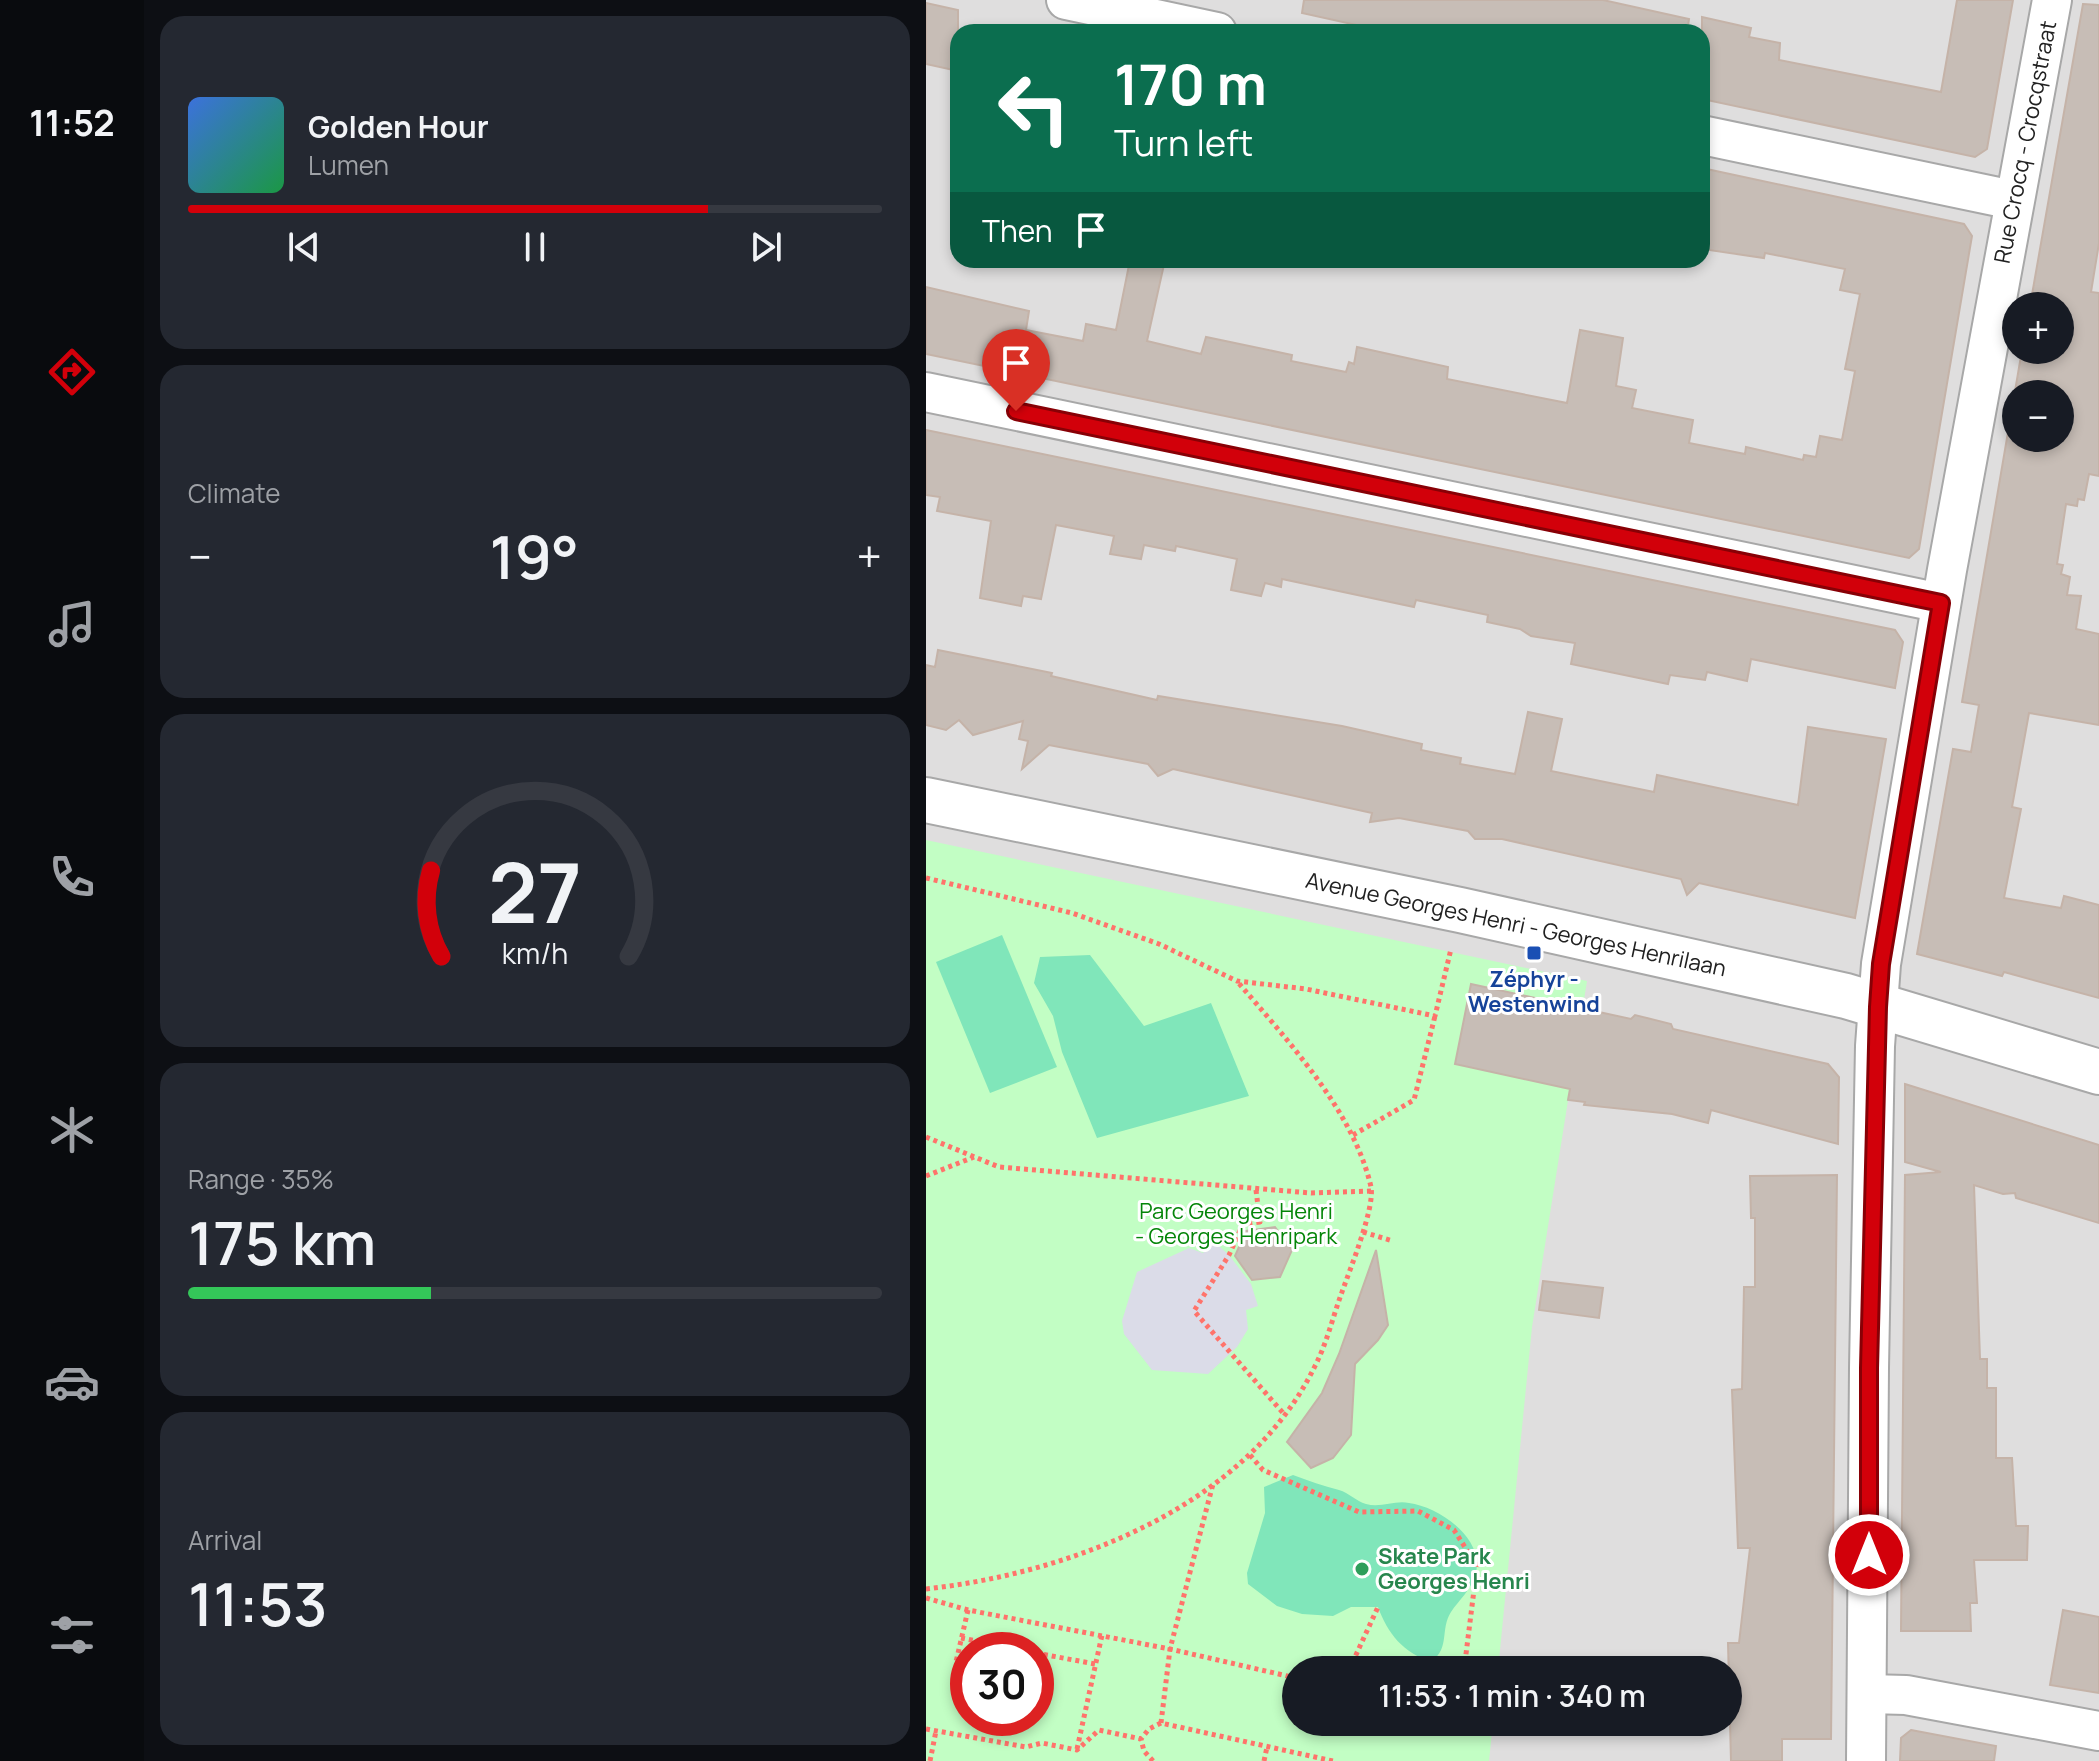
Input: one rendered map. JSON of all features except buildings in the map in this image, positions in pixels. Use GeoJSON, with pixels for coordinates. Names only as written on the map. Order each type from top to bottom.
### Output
{"type":"FeatureCollection","features":[{"type":"Feature","properties":{"kind":"street"},"geometry":{"type":"LineString","coordinates":[[1066,0],[1179,24]]}},
{"type":"Feature","properties":{"kind":"street","name":"Rue Crocq - Crocqstraat"},"geometry":{"type":"LineString","coordinates":[[1866,1761],[1869,1368],[1881,964],[1941,603],[2052,0]]}},
{"type":"Feature","properties":{"kind":"street"},"geometry":{"type":"LineString","coordinates":[[1710,137],[2013,200]]}},
{"type":"Feature","properties":{"kind":"street"},"geometry":{"type":"LineString","coordinates":[[926,392],[1941,603]]}},
{"type":"Feature","properties":{"kind":"street","name":"Avenue Georges Henri - Georges Henrilaan"},"geometry":{"type":"LineString","coordinates":[[926,800],[1475,914],[1846,996],[2099,1072]]}},
{"type":"Feature","properties":{"kind":"street"},"geometry":{"type":"LineString","coordinates":[[1868,1694],[1906,1695],[2099,1731]]}},
{"type":"Feature","properties":{"kind":"path"},"geometry":{"type":"LineString","coordinates":[[926,878],[1072,913],[1159,944],[1237,981],[1306,989],[1435,1016]]}},
{"type":"Feature","properties":{"kind":"path"},"geometry":{"type":"LineString","coordinates":[[1353,1135],[1414,1100],[1450,953]]}},
{"type":"Feature","properties":{"kind":"path"},"geometry":{"type":"LineString","coordinates":[[926,1589],[1032,1571],[1081,1555],[1150,1524],[1213,1484],[1250,1455],[1285,1414],[1316,1366],[1363,1232],[1372,1191],[1353,1135],[1291,1044],[1237,981]]}},
{"type":"Feature","properties":{"kind":"path"},"geometry":{"type":"LineString","coordinates":[[926,1137],[999,1167],[1256,1190],[1311,1193],[1372,1191]]}},
{"type":"Feature","properties":{"kind":"path"},"geometry":{"type":"LineString","coordinates":[[926,1176],[975,1157]]}},
{"type":"Feature","properties":{"kind":"path"},"geometry":{"type":"LineString","coordinates":[[1256,1190],[1260,1222],[1243,1224],[1229,1255],[1194,1311],[1285,1414]]}},
{"type":"Feature","properties":{"kind":"path"},"geometry":{"type":"LineString","coordinates":[[1363,1232],[1393,1241]]}},
{"type":"Feature","properties":{"kind":"path"},"geometry":{"type":"LineString","coordinates":[[1250,1455],[1263,1470],[1359,1512],[1418,1511],[1454,1530],[1477,1566],[1466,1656]]}},
{"type":"Feature","properties":{"kind":"path"},"geometry":{"type":"LineString","coordinates":[[1161,1723],[1170,1649],[1213,1484]]}},
{"type":"Feature","properties":{"kind":"path"},"geometry":{"type":"LineString","coordinates":[[926,1598],[968,1610],[1170,1649],[1282,1675]]}},
{"type":"Feature","properties":{"kind":"path"},"geometry":{"type":"LineString","coordinates":[[1355,1656],[1378,1607]]}},
{"type":"Feature","properties":{"kind":"path"},"geometry":{"type":"LineString","coordinates":[[962,1632],[968,1610]]}},
{"type":"Feature","properties":{"kind":"path"},"geometry":{"type":"LineString","coordinates":[[1077,1750],[1102,1635]]}},
{"type":"Feature","properties":{"kind":"path"},"geometry":{"type":"LineString","coordinates":[[1054,1656],[1095,1664]]}},
{"type":"Feature","properties":{"kind":"path"},"geometry":{"type":"LineString","coordinates":[[1141,1739],[1149,1729],[1161,1723],[1333,1761]]}},
{"type":"Feature","properties":{"kind":"path"},"geometry":{"type":"LineString","coordinates":[[926,1729],[1026,1747],[1042,1743],[1077,1750]]}},
{"type":"Feature","properties":{"kind":"path"},"geometry":{"type":"LineString","coordinates":[[1077,1750],[1099,1730],[1141,1739]]}},
{"type":"Feature","properties":{"kind":"path"},"geometry":{"type":"LineString","coordinates":[[930,1761],[936,1731]]}},
{"type":"Feature","properties":{"kind":"path"},"geometry":{"type":"LineString","coordinates":[[1141,1739],[1144,1751],[1153,1761]]}},
{"type":"Feature","properties":{"kind":"path"},"geometry":{"type":"LineString","coordinates":[[1264,1761],[1267,1747]]}},
{"type":"Feature","properties":{"kind":"shaded area"},"geometry":{"type":"Polygon","coordinates":[[[926,0],[2099,0],[2099,1761],[926,1761],[926,0]]]}},
{"type":"Feature","properties":{"kind":"shaded area"},"geometry":{"type":"Polygon","coordinates":[[[1213,1241],[1229,1255],[1251,1284],[1258,1306],[1246,1310],[1248,1329],[1237,1347],[1208,1374],[1152,1370],[1124,1334],[1122,1321],[1137,1272],[1189,1248],[1203,1253],[1213,1241]]]}},
{"type":"Feature","properties":{"kind":"green space","name":"Parc Georges Henri - Georges Henripark"},"geometry":{"type":"Polygon","coordinates":[[[926,840],[1587,981],[1532,1327],[1499,1656],[1282,1656],[1282,1736],[1492,1736],[1489,1761],[926,1761],[926,840]]]}},
{"type":"Feature","properties":{"kind":"green space"},"geometry":{"type":"Polygon","coordinates":[[[1002,935],[1057,1067],[990,1093],[936,962],[1002,935]]]}},
{"type":"Feature","properties":{"kind":"green space"},"geometry":{"type":"Polygon","coordinates":[[[1090,955],[1144,1026],[1211,1003],[1249,1096],[1097,1138],[1062,1052],[1053,1016],[1034,983],[1040,957],[1090,955]]]}},
{"type":"Feature","properties":{"kind":"green space","name":"Skate Park Georges Henri"},"geometry":{"type":"Polygon","coordinates":[[[1293,1475],[1343,1491],[1366,1504],[1404,1502],[1421,1506],[1447,1518],[1458,1528],[1474,1550],[1477,1563],[1475,1576],[1448,1618],[1438,1656],[1418,1656],[1405,1648],[1386,1625],[1378,1607],[1351,1607],[1333,1616],[1302,1614],[1277,1606],[1248,1584],[1247,1573],[1265,1513],[1264,1487],[1293,1475]]]}},
{"type":"Feature","properties":{"kind":"place","name":"Zéphyr - Westenwind"},"geometry":{"type":"Point","coordinates":[1534,953]}},
{"type":"Feature","properties":{"kind":"place","name":"Skate Park Georges Henri"},"geometry":{"type":"Point","coordinates":[1362,1569]}},
{"type":"Feature","properties":{"kind":"route"},"geometry":{"type":"LineString","coordinates":[[1016,411],[1941,603],[1881,964],[1875,1046],[1869,1555]]}}]}
